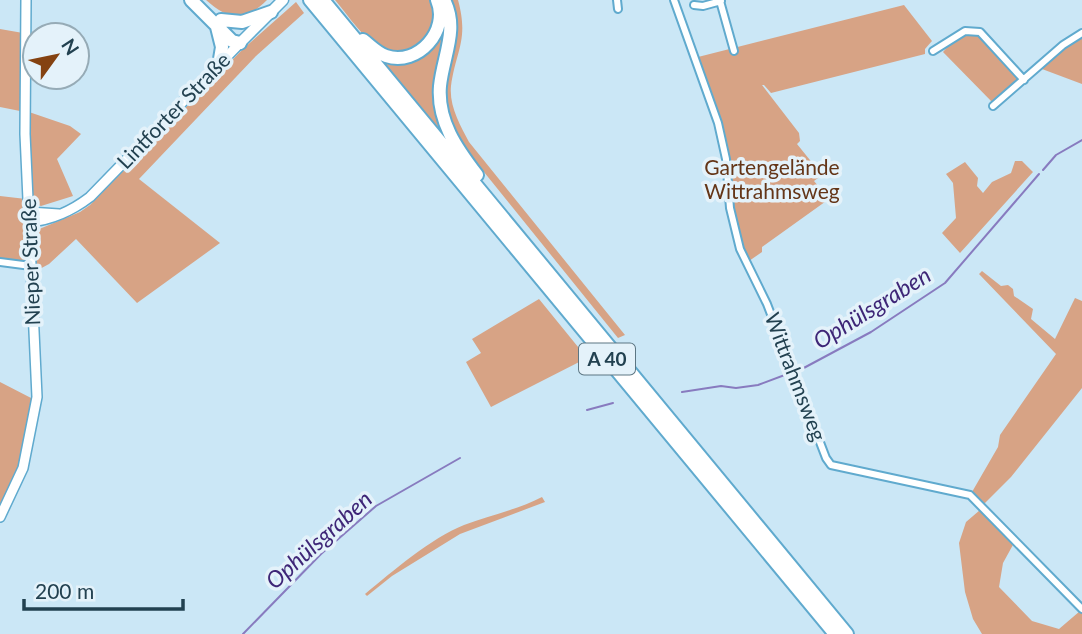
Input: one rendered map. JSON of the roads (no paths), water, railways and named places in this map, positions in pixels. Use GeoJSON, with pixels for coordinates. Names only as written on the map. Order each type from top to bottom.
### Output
{"type":"FeatureCollection","features":[{"type":"Feature","properties":{"kind":"highway"},"geometry":{"type":"LineString","coordinates":[[194,0],[237,35],[240,43]]}},
{"type":"Feature","properties":{"kind":"highway","name":"A 40"},"geometry":{"type":"LineString","coordinates":[[310,0],[835,634]]}},
{"type":"Feature","properties":{"kind":"highway"},"geometry":{"type":"LineString","coordinates":[[323,0],[374,49],[386,56],[399,58],[415,54],[433,39],[440,18],[437,0]]}},
{"type":"Feature","properties":{"kind":"highway","name":"A 40"},"geometry":{"type":"LineString","coordinates":[[323,0],[847,634]]}},
{"type":"Feature","properties":{"kind":"highway"},"geometry":{"type":"LineString","coordinates":[[444,0],[451,27],[440,88],[446,126],[458,149],[532,248],[540,264]]}},
{"type":"Feature","properties":{"kind":"highway"},"geometry":{"type":"LineString","coordinates":[[218,22],[242,22],[271,12]]}},
{"type":"Feature","properties":{"kind":"highway"},"geometry":{"type":"LineString","coordinates":[[218,22],[222,47],[219,65]]}},
{"type":"Feature","properties":{"kind":"main road","name":"Nieper Straße"},"geometry":{"type":"LineString","coordinates":[[0,517],[23,468],[37,397],[25,123],[26,0]]}},
{"type":"Feature","properties":{"kind":"main road","name":"Lintforter Straße"},"geometry":{"type":"LineString","coordinates":[[29,217],[60,214],[90,197],[283,0]]}},
{"type":"Feature","properties":{"kind":"street"},"geometry":{"type":"LineString","coordinates":[[617,0],[618,9]]}},
{"type":"Feature","properties":{"kind":"street","name":"Wittrahmsweg"},"geometry":{"type":"LineString","coordinates":[[674,0],[718,124],[726,159],[730,208],[740,250],[767,304],[826,458],[831,465],[970,495],[1082,609]]}},
{"type":"Feature","properties":{"kind":"street"},"geometry":{"type":"LineString","coordinates":[[694,5],[703,6],[721,1],[734,51]]}},
{"type":"Feature","properties":{"kind":"street"},"geometry":{"type":"LineString","coordinates":[[933,51],[965,31],[980,32],[1024,80]]}},
{"type":"Feature","properties":{"kind":"street"},"geometry":{"type":"LineString","coordinates":[[993,106],[1063,45],[1082,33]]}},
{"type":"Feature","properties":{"kind":"street"},"geometry":{"type":"LineString","coordinates":[[0,262],[31,265]]}},
{"type":"Feature","properties":{"kind":"waterway","name":"Ophülsgraben"},"geometry":{"type":"LineString","coordinates":[[1043,170],[1056,155],[1082,140]]}},
{"type":"Feature","properties":{"kind":"waterway","name":"Ophülsgraben"},"geometry":{"type":"LineString","coordinates":[[800,370],[871,332],[945,283],[1039,174]]}},
{"type":"Feature","properties":{"kind":"waterway","name":"Ophülsgraben"},"geometry":{"type":"LineString","coordinates":[[682,392],[721,386],[736,388],[758,385],[790,373]]}},
{"type":"Feature","properties":{"kind":"waterway","name":"Ophülsgraben"},"geometry":{"type":"LineString","coordinates":[[587,410],[613,403]]}},
{"type":"Feature","properties":{"kind":"waterway","name":"Ophülsgraben"},"geometry":{"type":"LineString","coordinates":[[243,634],[321,554],[376,506],[460,458]]}},
{"type":"Feature","properties":{"kind":"park label","name":"Gartengelände Wittrahmsweg"},"geometry":{"type":"Point","coordinates":[772,180]}}]}
